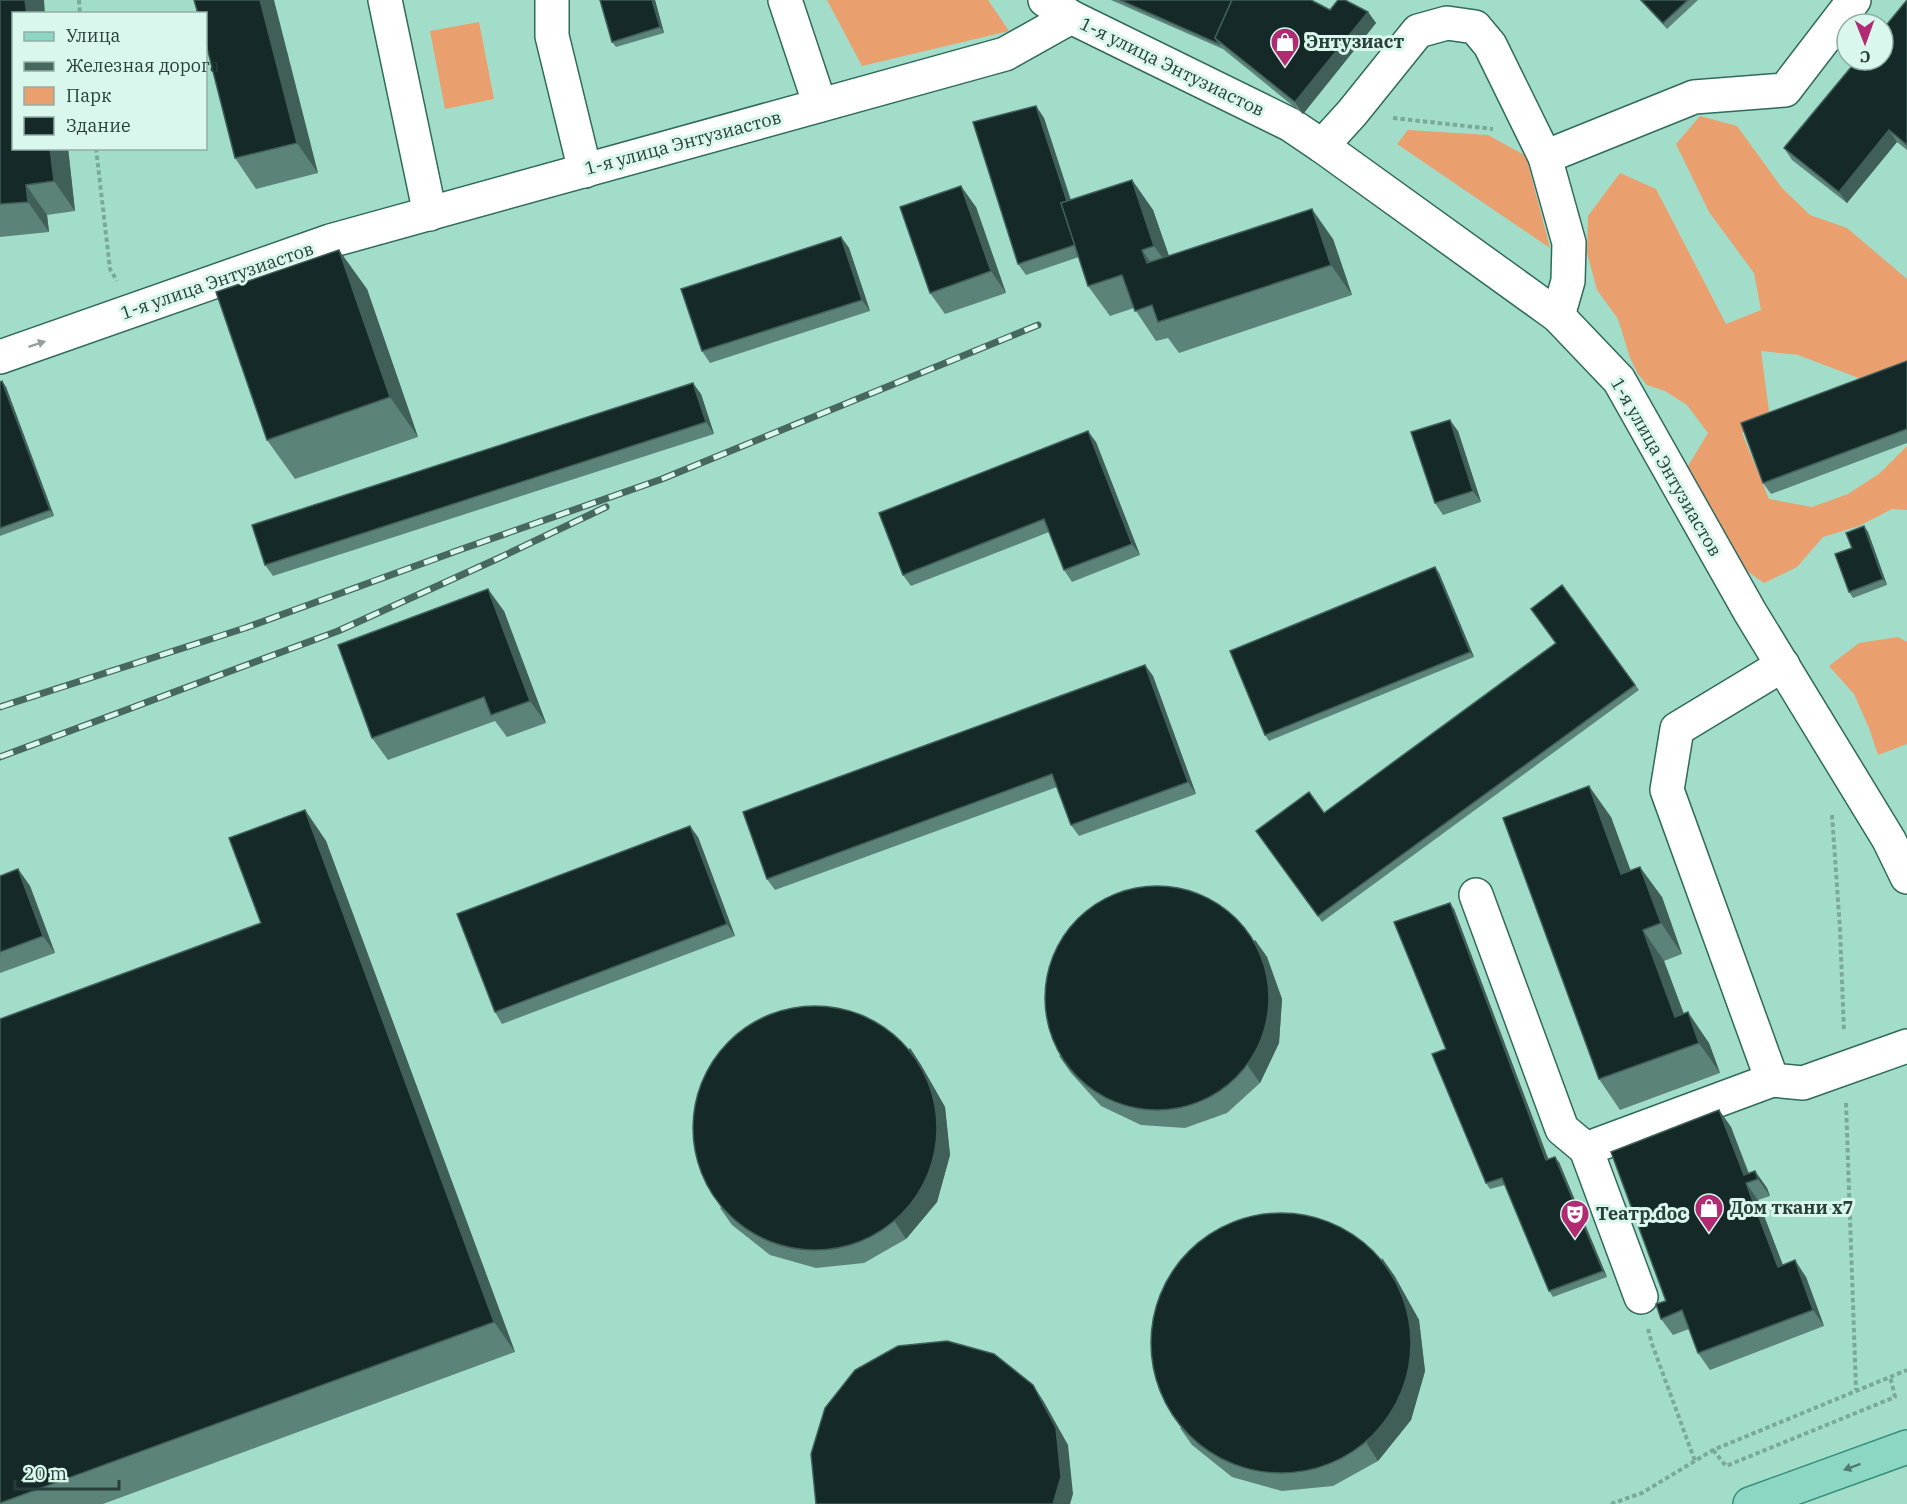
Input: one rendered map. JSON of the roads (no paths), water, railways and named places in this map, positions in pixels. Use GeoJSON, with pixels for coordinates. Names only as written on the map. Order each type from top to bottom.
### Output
{"type":"FeatureCollection","features":[{"type":"Feature","properties":{"kind":"main road"},"geometry":{"type":"LineString","coordinates":[[1749,1504],[1907,1447]]}},
{"type":"Feature","properties":{"kind":"street"},"geometry":{"type":"LineString","coordinates":[[385,0],[430,214]]}},
{"type":"Feature","properties":{"kind":"street"},"geometry":{"type":"LineString","coordinates":[[552,0],[552,36],[585,171]]}},
{"type":"Feature","properties":{"kind":"street"},"geometry":{"type":"LineString","coordinates":[[785,0],[820,105]]}},
{"type":"Feature","properties":{"kind":"street"},"geometry":{"type":"LineString","coordinates":[[1539,145],[1694,96],[1785,90],[1854,0]]}},
{"type":"Feature","properties":{"kind":"street","name":"1-я улица Энтузиастов"},"geometry":{"type":"LineString","coordinates":[[0,357],[330,241],[1005,54],[1058,9],[1291,125],[1558,316],[1619,380],[1750,612],[1889,840],[1907,877]]}},
{"type":"Feature","properties":{"kind":"street"},"geometry":{"type":"LineString","coordinates":[[1322,146],[1352,113],[1418,31],[1448,22],[1475,27],[1490,45],[1539,145],[1569,243],[1568,281],[1558,316]]}},
{"type":"Feature","properties":{"kind":"street"},"geometry":{"type":"LineString","coordinates":[[1772,1080],[1667,790],[1677,729],[1783,665]]}},
{"type":"Feature","properties":{"kind":"street"},"geometry":{"type":"LineString","coordinates":[[1476,895],[1562,1129],[1586,1149],[1641,1297]]}},
{"type":"Feature","properties":{"kind":"street"},"geometry":{"type":"LineString","coordinates":[[1586,1149],[1772,1080],[1803,1083],[1907,1046]]}},
{"type":"Feature","properties":{"kind":"railway"},"geometry":{"type":"LineString","coordinates":[[0,707],[245,628],[662,479],[1038,325]]}},
{"type":"Feature","properties":{"kind":"railway"},"geometry":{"type":"LineString","coordinates":[[0,757],[338,631],[606,507]]}},
{"type":"Feature","properties":{"kind":"place","name":"Энтузиаст"},"geometry":{"type":"Point","coordinates":[1285,68]}},
{"type":"Feature","properties":{"kind":"place","name":"Дом ткани x7"},"geometry":{"type":"Point","coordinates":[1709,1234]}},
{"type":"Feature","properties":{"kind":"place","name":"Театр.doc"},"geometry":{"type":"Point","coordinates":[1575,1240]}}]}
